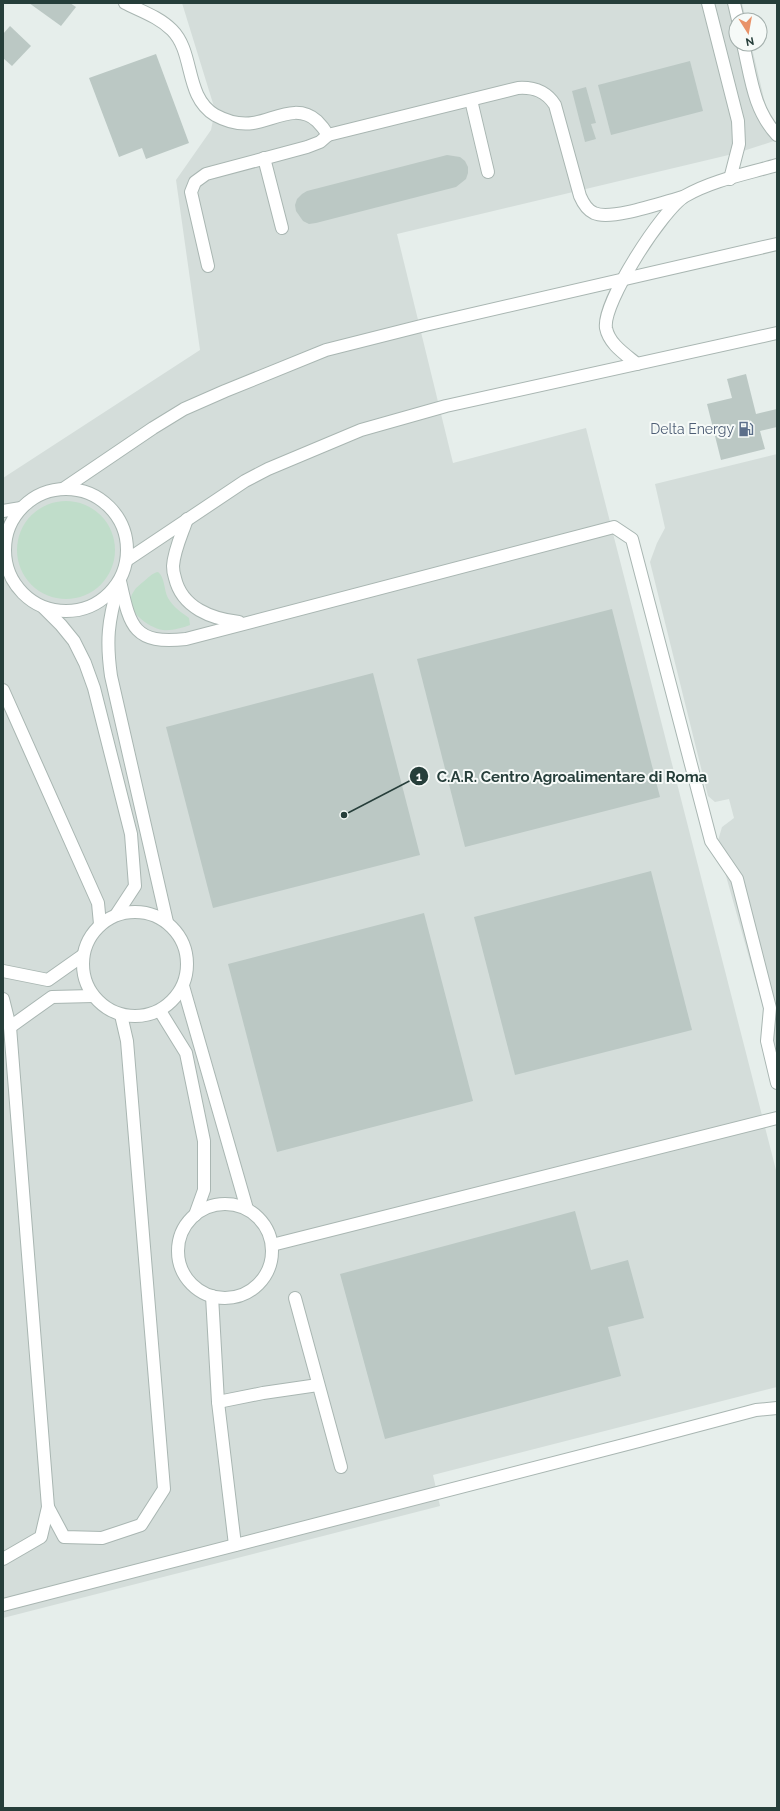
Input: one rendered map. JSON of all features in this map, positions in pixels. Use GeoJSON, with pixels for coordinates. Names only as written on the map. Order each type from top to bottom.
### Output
{"type":"FeatureCollection","features":[{"type":"Feature","properties":{"kind":"lane"},"geometry":{"type":"LineString","coordinates":[[125,3],[155,18],[173,31],[182,46],[196,92],[203,104],[215,115],[231,121],[246,124],[264,121],[286,113],[302,114],[316,121],[328,135]]}},
{"type":"Feature","properties":{"kind":"lane"},"geometry":{"type":"LineString","coordinates":[[708,3],[738,121],[739,144],[730,179]]}},
{"type":"Feature","properties":{"kind":"lane"},"geometry":{"type":"LineString","coordinates":[[745,52],[758,106],[764,120],[777,135]]}},
{"type":"Feature","properties":{"kind":"lane"},"geometry":{"type":"LineString","coordinates":[[208,266],[191,192],[195,182],[206,174],[312,145],[328,135],[526,88],[538,90],[548,95],[555,105],[559,114],[582,202],[593,213],[612,215],[683,197],[710,185],[777,165]]}},
{"type":"Feature","properties":{"kind":"lane"},"geometry":{"type":"LineString","coordinates":[[471,100],[488,172]]}},
{"type":"Feature","properties":{"kind":"lane"},"geometry":{"type":"LineString","coordinates":[[264,158],[282,228]]}},
{"type":"Feature","properties":{"kind":"lane"},"geometry":{"type":"LineString","coordinates":[[637,364],[614,344],[606,328],[606,316],[644,243],[683,197]]}},
{"type":"Feature","properties":{"kind":"lane"},"geometry":{"type":"LineString","coordinates":[[63,489],[153,428],[184,409],[326,350],[424,325],[777,244]]}},
{"type":"Feature","properties":{"kind":"lane"},"geometry":{"type":"LineString","coordinates":[[127,560],[246,481],[268,469],[361,430],[446,406],[777,334]]}},
{"type":"Feature","properties":{"kind":"lane"},"geometry":{"type":"LineString","coordinates":[[116,915],[136,886],[131,834],[94,688],[74,642],[61,625],[44,608],[26,597],[8,579],[6,563],[5,543],[10,525],[21,508],[33,498],[48,492],[63,489],[82,491],[98,498],[112,509],[122,524],[128,542],[127,560],[110,614],[108,654],[110,676],[167,922]]}},
{"type":"Feature","properties":{"kind":"lane"},"geometry":{"type":"LineString","coordinates":[[3,511],[21,508]]}},
{"type":"Feature","properties":{"kind":"lane"},"geometry":{"type":"LineString","coordinates":[[187,519],[177,547],[173,568],[177,585],[186,600],[198,610],[213,618],[244,622]]}},
{"type":"Feature","properties":{"kind":"lane"},"geometry":{"type":"LineString","coordinates":[[120,582],[128,616],[135,628],[145,637],[164,641],[186,639],[244,622],[614,527],[632,539],[711,841],[737,879],[770,1008],[767,1041],[777,1082]]}},
{"type":"Feature","properties":{"kind":"lane"},"geometry":{"type":"LineString","coordinates":[[44,608],[61,612],[84,609],[95,605],[109,595],[120,582]]}},
{"type":"Feature","properties":{"kind":"lane"},"geometry":{"type":"LineString","coordinates":[[3,690],[98,903],[100,924]]}},
{"type":"Feature","properties":{"kind":"lane"},"geometry":{"type":"LineString","coordinates":[[133,911],[151,913],[167,922],[179,934],[186,951],[188,969],[183,986],[173,1000],[160,1011],[134,1017],[121,1015],[105,1008],[92,996],[86,984],[82,970],[82,956],[88,939],[100,924],[116,915],[133,911]]}},
{"type":"Feature","properties":{"kind":"lane"},"geometry":{"type":"LineString","coordinates":[[3,971],[48,980],[82,956]]}},
{"type":"Feature","properties":{"kind":"lane"},"geometry":{"type":"LineString","coordinates":[[183,986],[240,1190],[247,1209]]}},
{"type":"Feature","properties":{"kind":"lane"},"geometry":{"type":"LineString","coordinates":[[10,1027],[52,997],[92,996]]}},
{"type":"Feature","properties":{"kind":"lane"},"geometry":{"type":"LineString","coordinates":[[3,999],[10,1027],[48,1507],[41,1537],[3,1559]]}},
{"type":"Feature","properties":{"kind":"lane"},"geometry":{"type":"LineString","coordinates":[[160,1011],[186,1053],[204,1141],[204,1190],[195,1215]]}},
{"type":"Feature","properties":{"kind":"lane"},"geometry":{"type":"LineString","coordinates":[[48,1507],[64,1537],[102,1538],[141,1525],[164,1489],[127,1041],[121,1015]]}},
{"type":"Feature","properties":{"kind":"lane"},"geometry":{"type":"LineString","coordinates":[[272,1245],[777,1118]]}},
{"type":"Feature","properties":{"kind":"lane"},"geometry":{"type":"LineString","coordinates":[[220,1204],[234,1205],[247,1209],[259,1218],[268,1230],[272,1245],[271,1263],[263,1280],[248,1292],[231,1298],[212,1296],[197,1289],[186,1276],[179,1261],[179,1244],[184,1228],[195,1215],[207,1208],[220,1204]]}},
{"type":"Feature","properties":{"kind":"lane"},"geometry":{"type":"LineString","coordinates":[[212,1296],[218,1402],[234,1545]]}},
{"type":"Feature","properties":{"kind":"lane"},"geometry":{"type":"LineString","coordinates":[[295,1298],[341,1467]]}},
{"type":"Feature","properties":{"kind":"lane"},"geometry":{"type":"LineString","coordinates":[[218,1402],[318,1385]]}},
{"type":"Feature","properties":{"kind":"lane"},"geometry":{"type":"LineString","coordinates":[[756,1410],[777,1400]]}},
{"type":"Feature","properties":{"kind":"lane"},"geometry":{"type":"LineString","coordinates":[[3,1604],[756,1410],[777,1408]]}},
{"type":"Feature","properties":{"kind":"shaded area"},"geometry":{"type":"Polygon","coordinates":[[[182,3],[742,3],[744,12],[728,12],[728,52],[753,52],[774,141],[737,153],[397,234],[453,463],[586,428],[777,1174],[777,1387],[433,1475],[440,1506],[3,1618],[3,478],[200,350],[176,180],[211,130],[215,110],[182,3]]]}},
{"type":"Feature","properties":{"kind":"shaded area"},"geometry":{"type":"Polygon","coordinates":[[[777,454],[777,1057],[717,844],[722,827],[734,818],[729,799],[715,802],[708,796],[650,562],[657,543],[665,528],[655,484],[777,454]]]}},
{"type":"Feature","properties":{"kind":"green space"},"geometry":{"type":"Polygon","coordinates":[[[66,501],[85,505],[101,515],[111,531],[115,550],[111,569],[101,585],[85,595],[66,599],[47,595],[31,585],[21,569],[17,550],[21,531],[31,515],[47,505],[66,501]]]}},
{"type":"Feature","properties":{"kind":"green space"},"geometry":{"type":"Polygon","coordinates":[[[158,572],[162,577],[168,598],[180,612],[189,618],[190,625],[163,630],[144,621],[134,610],[131,604],[131,597],[135,590],[150,576],[158,572]]]}},
{"type":"Feature","properties":{"kind":"building"},"geometry":{"type":"Polygon","coordinates":[[[29,3],[70,3],[76,7],[61,26],[29,3]]]}},
{"type":"Feature","properties":{"kind":"building"},"geometry":{"type":"Polygon","coordinates":[[[10,26],[31,46],[12,66],[3,58],[3,34],[10,26]]]}},
{"type":"Feature","properties":{"kind":"building"},"geometry":{"type":"Polygon","coordinates":[[[156,54],[189,143],[146,159],[142,148],[119,157],[89,78],[156,54]]]}},
{"type":"Feature","properties":{"kind":"building"},"geometry":{"type":"Polygon","coordinates":[[[690,61],[703,111],[611,135],[598,85],[690,61]]]}},
{"type":"Feature","properties":{"kind":"building"},"geometry":{"type":"Polygon","coordinates":[[[586,87],[596,123],[591,124],[596,139],[585,142],[572,91],[586,87]]]}},
{"type":"Feature","properties":{"kind":"building"},"geometry":{"type":"Polygon","coordinates":[[[447,155],[460,157],[465,161],[468,167],[466,179],[456,187],[316,223],[309,224],[303,221],[296,211],[295,205],[297,199],[307,191],[447,155]]]}},
{"type":"Feature","properties":{"kind":"building"},"geometry":{"type":"Polygon","coordinates":[[[746,374],[756,414],[777,409],[777,427],[760,431],[765,449],[721,460],[707,404],[732,398],[727,379],[746,374]]]}},
{"type":"Feature","properties":{"kind":"building"},"geometry":{"type":"Polygon","coordinates":[[[612,609],[660,797],[465,847],[417,659],[612,609]]]}},
{"type":"Feature","properties":{"kind":"building"},"geometry":{"type":"Polygon","coordinates":[[[373,673],[420,855],[213,908],[166,727],[373,673]]]}},
{"type":"Feature","properties":{"kind":"building"},"geometry":{"type":"Polygon","coordinates":[[[651,871],[692,1030],[515,1075],[474,917],[651,871]]]}},
{"type":"Feature","properties":{"kind":"building"},"geometry":{"type":"Polygon","coordinates":[[[424,913],[473,1101],[277,1152],[228,964],[424,913]]]}},
{"type":"Feature","properties":{"kind":"building"},"geometry":{"type":"Polygon","coordinates":[[[575,1211],[591,1270],[628,1260],[644,1318],[608,1327],[621,1376],[385,1439],[340,1274],[575,1211]]]}},
{"type":"Feature","properties":{"kind":"place","name":"Delta Energy"},"geometry":{"type":"Point","coordinates":[746,429]}},
{"type":"Feature","properties":{"kind":"place","name":"C.A.R. Centro Agroalimentare di Roma"},"geometry":{"type":"Point","coordinates":[344,815]}}]}
